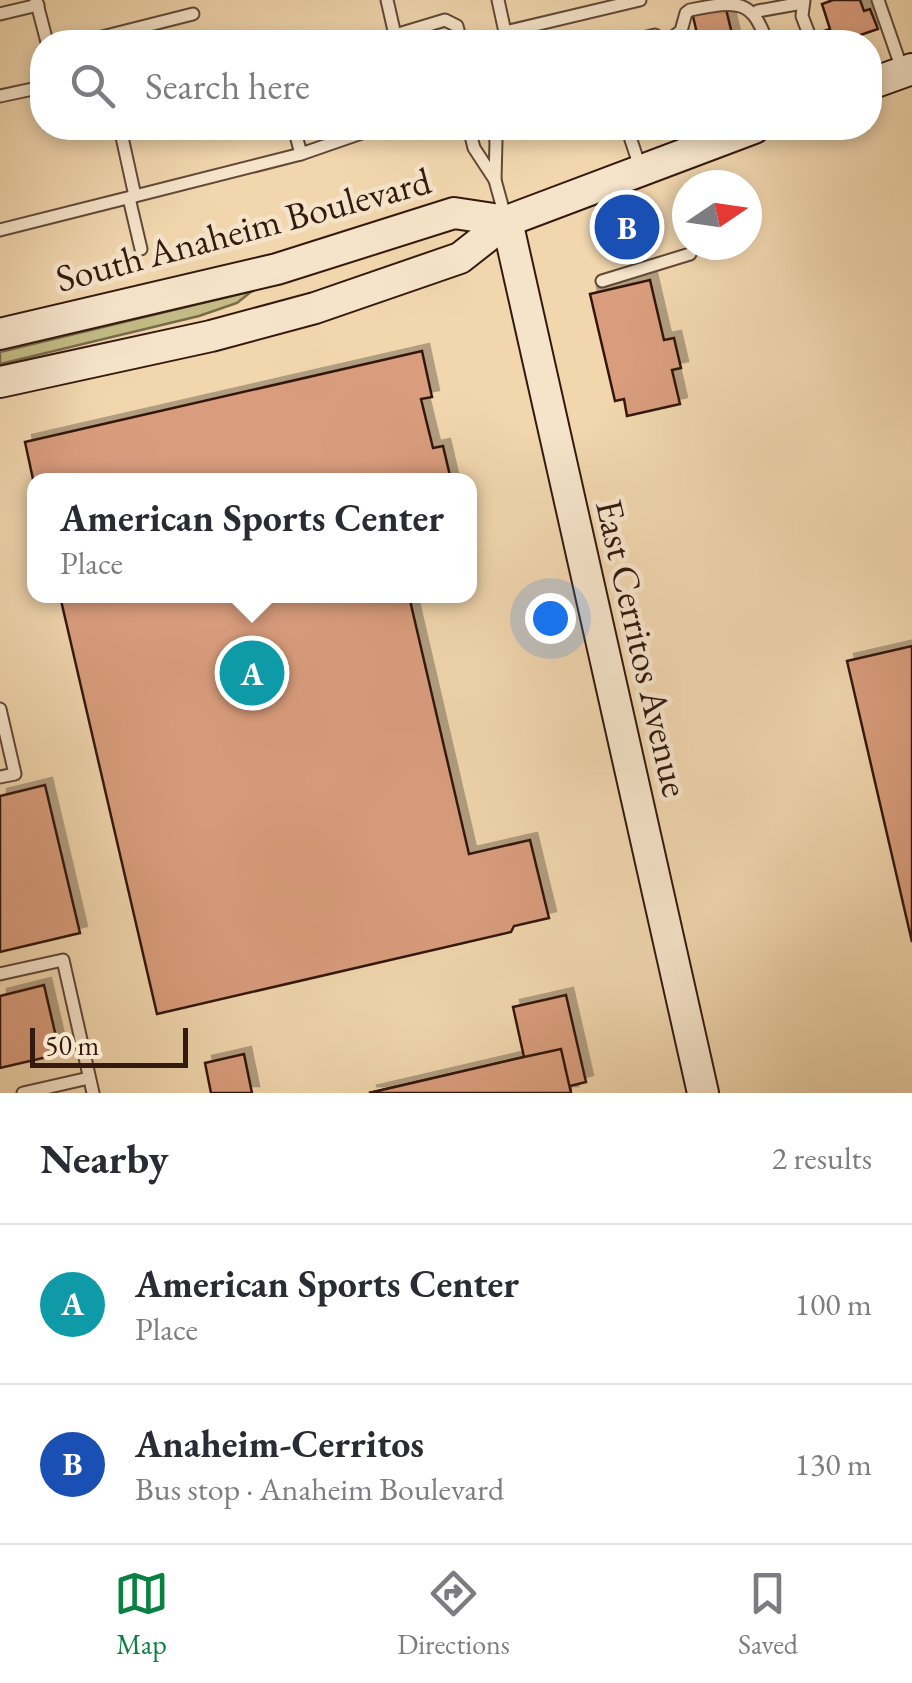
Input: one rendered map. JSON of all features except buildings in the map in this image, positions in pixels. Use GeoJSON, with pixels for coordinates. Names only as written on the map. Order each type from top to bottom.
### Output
{"type":"FeatureCollection","features":[{"type":"Feature","properties":{"kind":"main road"},"geometry":{"type":"LineString","coordinates":[[882,79],[907,70]]}},
{"type":"Feature","properties":{"kind":"main road"},"geometry":{"type":"LineString","coordinates":[[0,382],[315,308],[460,258],[506,221],[642,170],[691,140]]}},
{"type":"Feature","properties":{"kind":"main road","name":"South Anaheim Boulevard"},"geometry":{"type":"LineString","coordinates":[[0,334],[277,269],[454,213],[506,221]]}},
{"type":"Feature","properties":{"kind":"main road","name":"East Cerritos Avenue"},"geometry":{"type":"LineString","coordinates":[[506,221],[703,1093]]}},
{"type":"Feature","properties":{"kind":"lane"},"geometry":{"type":"LineString","coordinates":[[387,0],[394,30]]}},
{"type":"Feature","properties":{"kind":"lane"},"geometry":{"type":"LineString","coordinates":[[498,0],[505,30]]}},
{"type":"Feature","properties":{"kind":"lane"},"geometry":{"type":"LineString","coordinates":[[513,30],[640,0]]}},
{"type":"Feature","properties":{"kind":"lane"},"geometry":{"type":"LineString","coordinates":[[681,30],[690,10],[738,0],[750,3],[758,11],[764,30]]}},
{"type":"Feature","properties":{"kind":"lane"},"geometry":{"type":"LineString","coordinates":[[878,0],[907,70]]}},
{"type":"Feature","properties":{"kind":"lane"},"geometry":{"type":"LineString","coordinates":[[0,14],[37,2],[44,30]]}},
{"type":"Feature","properties":{"kind":"lane"},"geometry":{"type":"LineString","coordinates":[[758,11],[803,2],[802,16],[807,30]]}},
{"type":"Feature","properties":{"kind":"lane"},"geometry":{"type":"LineString","coordinates":[[130,30],[193,14]]}},
{"type":"Feature","properties":{"kind":"lane"},"geometry":{"type":"LineString","coordinates":[[409,30],[445,20],[457,30]]}},
{"type":"Feature","properties":{"kind":"lane"},"geometry":{"type":"LineString","coordinates":[[0,96],[30,89]]}},
{"type":"Feature","properties":{"kind":"lane"},"geometry":{"type":"LineString","coordinates":[[122,140],[141,250]]}},
{"type":"Feature","properties":{"kind":"lane"},"geometry":{"type":"LineString","coordinates":[[298,140],[302,154]]}},
{"type":"Feature","properties":{"kind":"lane"},"geometry":{"type":"LineString","coordinates":[[0,230],[302,154],[342,140]]}},
{"type":"Feature","properties":{"kind":"lane"},"geometry":{"type":"LineString","coordinates":[[472,140],[495,180]]}},
{"type":"Feature","properties":{"kind":"lane"},"geometry":{"type":"LineString","coordinates":[[493,140],[495,180],[506,221]]}},
{"type":"Feature","properties":{"kind":"lane"},"geometry":{"type":"LineString","coordinates":[[631,140],[642,170]]}},
{"type":"Feature","properties":{"kind":"lane"},"geometry":{"type":"LineString","coordinates":[[602,281],[672,260]]}},
{"type":"Feature","properties":{"kind":"lane"},"geometry":{"type":"LineString","coordinates":[[0,710],[15,774],[0,777]]}},
{"type":"Feature","properties":{"kind":"lane"},"geometry":{"type":"LineString","coordinates":[[0,974],[63,960],[93,1093]]}},
{"type":"Feature","properties":{"kind":"lane"},"geometry":{"type":"LineString","coordinates":[[23,1093],[90,1078]]}},
{"type":"Feature","properties":{"kind":"shaded area"},"geometry":{"type":"Polygon","coordinates":[[[252,291],[237,303],[199,316],[0,364],[0,352],[252,291]]]}},
{"type":"Feature","properties":{"kind":"place","name":"Anaheim-Cerritos"},"geometry":{"type":"Point","coordinates":[627,227]}},
{"type":"Feature","properties":{"kind":"place","name":"American Sports Center"},"geometry":{"type":"Point","coordinates":[252,673]}}]}
